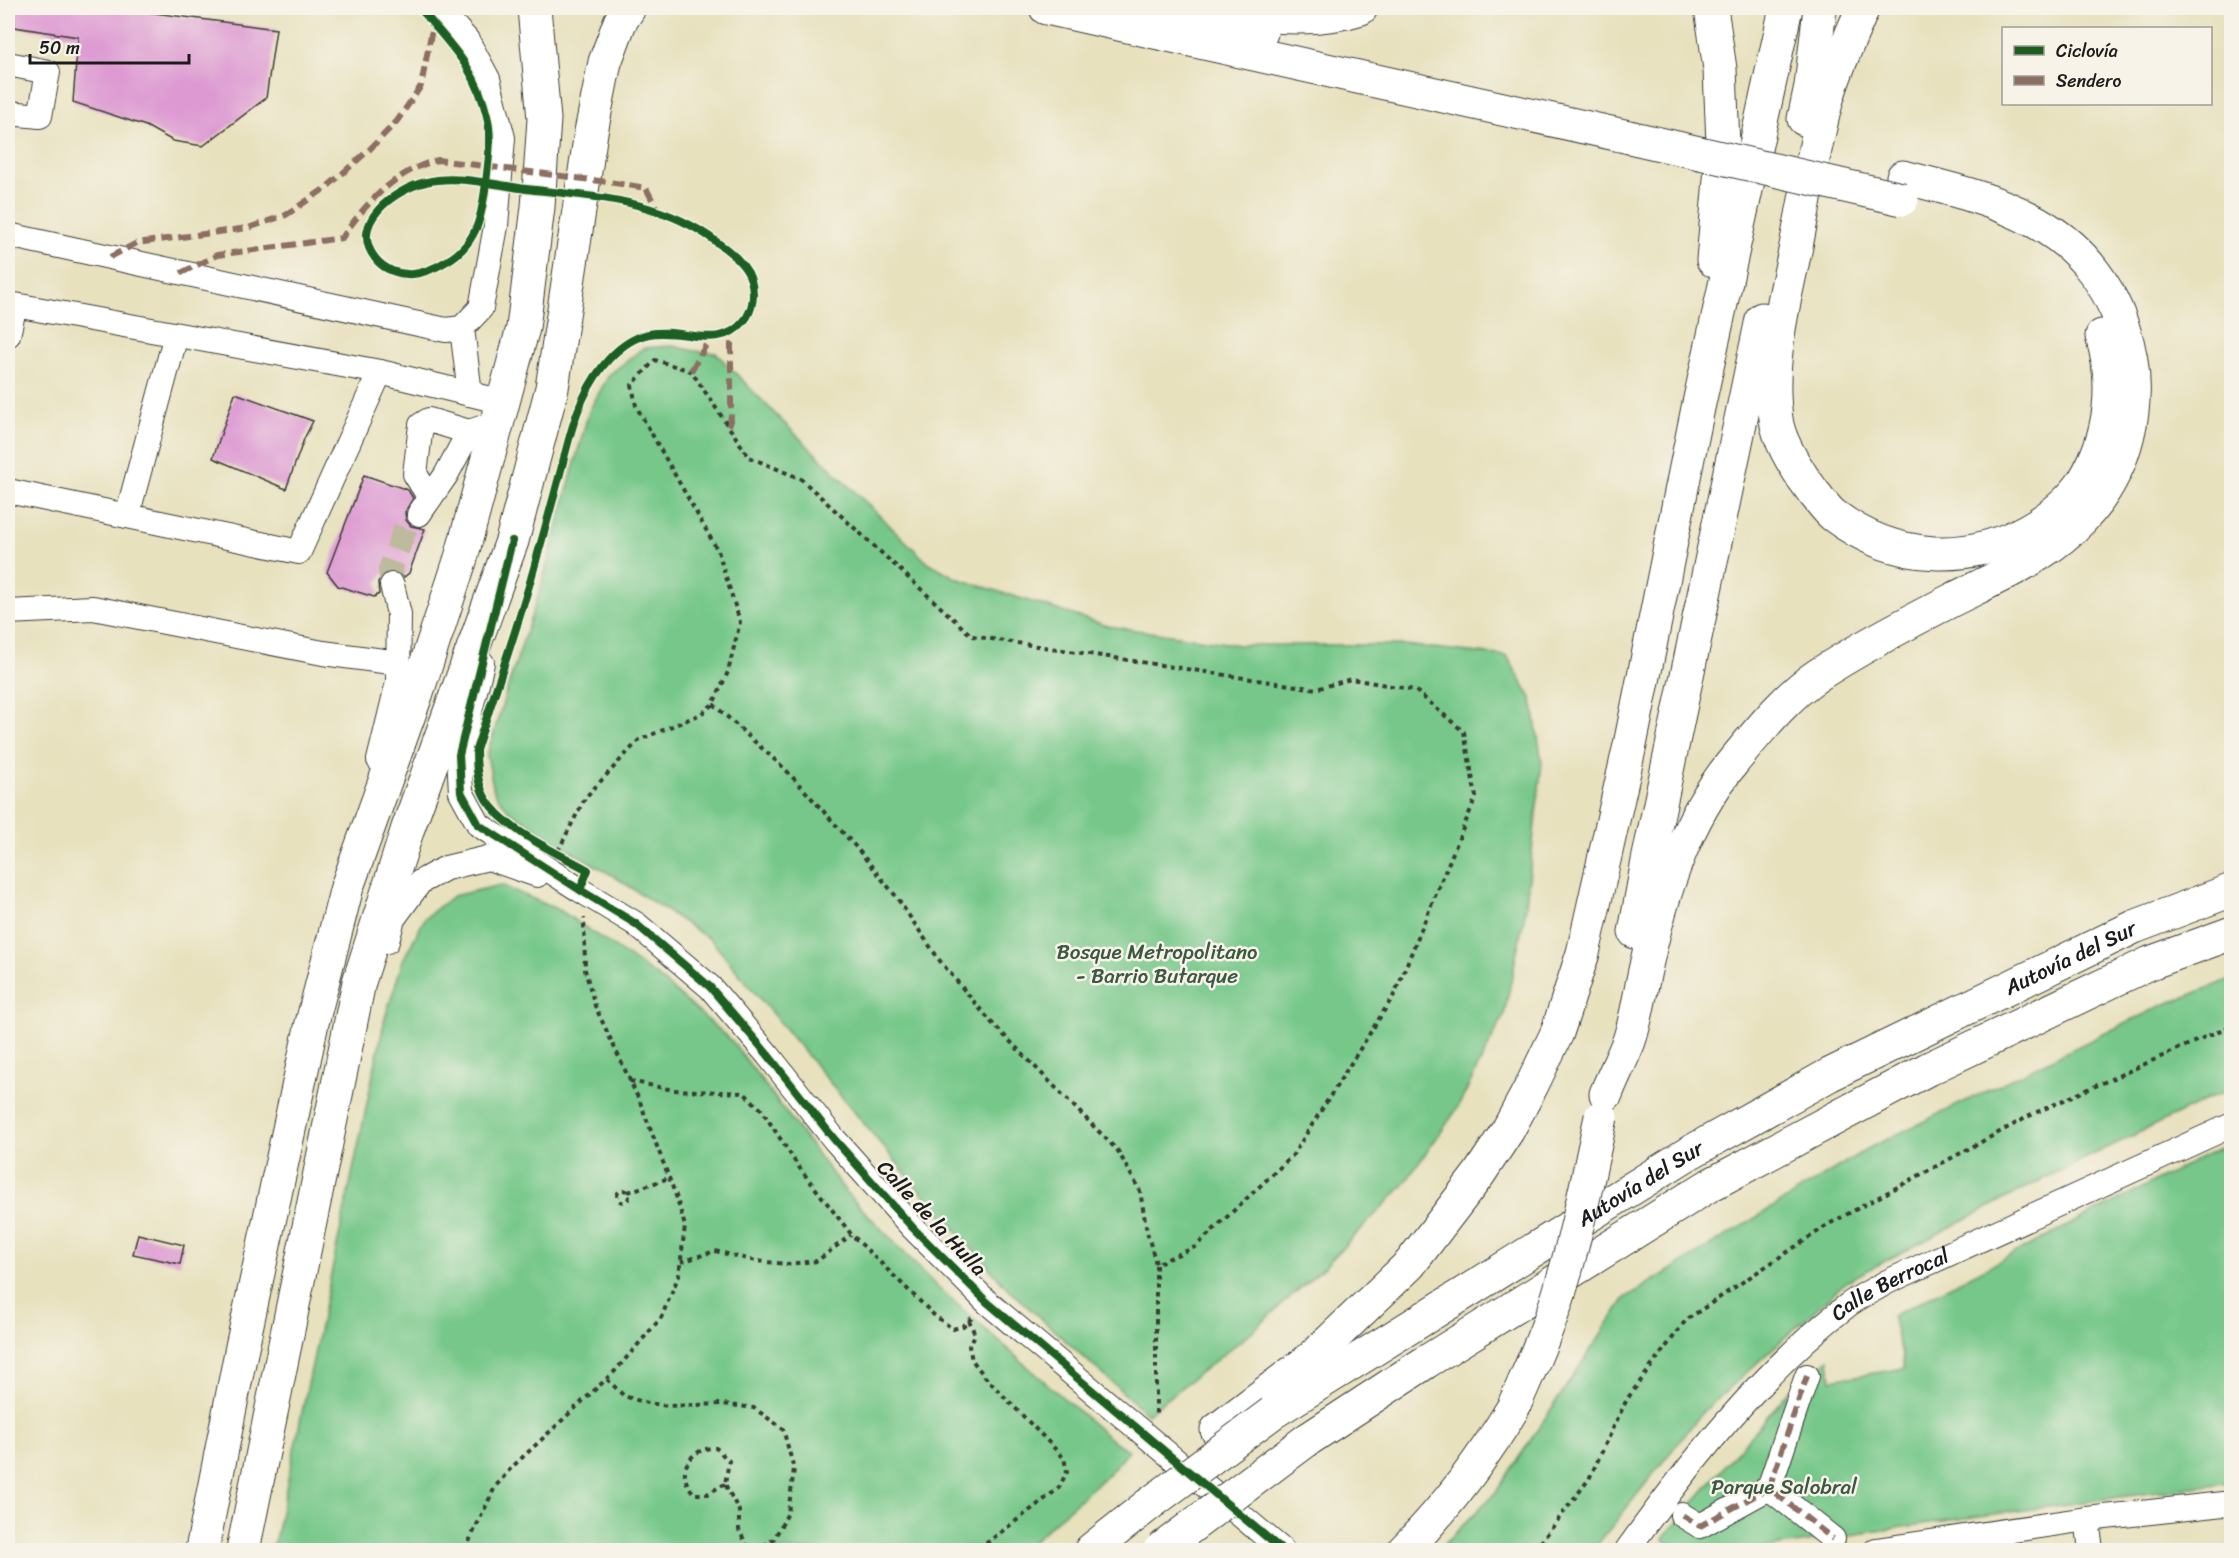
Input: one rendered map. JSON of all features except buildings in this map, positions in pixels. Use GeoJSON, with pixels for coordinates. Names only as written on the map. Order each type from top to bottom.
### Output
{"type":"FeatureCollection","features":[{"type":"Feature","properties":{"kind":"highway"},"geometry":{"type":"LineString","coordinates":[[202,1551],[242,1347],[307,1046],[347,887],[416,695],[461,558],[490,419],[523,328],[538,207],[544,119],[534,8]]}},
{"type":"Feature","properties":{"kind":"highway"},"geometry":{"type":"LineString","coordinates":[[243,1551],[316,1182],[359,982],[408,828],[512,541],[552,388],[591,132],[605,62],[620,22],[629,8]]}},
{"type":"Feature","properties":{"kind":"highway"},"geometry":{"type":"LineString","coordinates":[[1046,8],[1631,126]]}},
{"type":"Feature","properties":{"kind":"highway"},"geometry":{"type":"LineString","coordinates":[[1163,8],[1631,126],[1903,188],[1972,194],[2017,211],[2048,229],[2075,249],[2098,276],[2116,308],[2124,330],[2135,387],[2130,428],[2120,463],[2100,498],[2072,529],[2021,565],[1871,643],[1814,678],[1773,715],[1730,765],[1703,805],[1677,856],[1652,940],[1630,1039],[1603,1106]]}},
{"type":"Feature","properties":{"kind":"highway"},"geometry":{"type":"LineString","coordinates":[[1202,8],[1267,17],[1309,16],[1362,8]]}},
{"type":"Feature","properties":{"kind":"highway"},"geometry":{"type":"LineString","coordinates":[[1698,408],[1723,145],[1720,69],[1711,8]]}},
{"type":"Feature","properties":{"kind":"highway"},"geometry":{"type":"LineString","coordinates":[[1269,1403],[1314,1356],[1410,1264],[1438,1229],[1508,1130],[1557,1033],[1583,953],[1609,837],[1698,408],[1786,8]]}},
{"type":"Feature","properties":{"kind":"highway"},"geometry":{"type":"LineString","coordinates":[[1404,1551],[1428,1527],[1488,1450],[1512,1408],[1537,1354],[1558,1298],[1579,1220],[1603,1106],[1648,861],[1811,86],[1820,8]]}},
{"type":"Feature","properties":{"kind":"highway"},"geometry":{"type":"LineString","coordinates":[[1811,86],[1844,8]]}},
{"type":"Feature","properties":{"kind":"highway"},"geometry":{"type":"LineString","coordinates":[[1863,8],[1826,101],[1781,314],[1774,387],[1777,426],[1797,472],[1831,514],[1875,540],[1917,553],[1955,553],[1986,548],[2018,536],[2055,512],[2083,482],[2100,446],[2111,407],[2110,360],[2097,317],[2071,276],[2036,246],[1995,224],[1949,209],[1903,188]]}},
{"type":"Feature","properties":{"kind":"highway","name":"Autovía del Sur"},"geometry":{"type":"LineString","coordinates":[[1091,1551],[1269,1403],[1689,1152],[1819,1081],[2134,927],[2232,890]]}},
{"type":"Feature","properties":{"kind":"highway","name":"Autovía del Sur"},"geometry":{"type":"LineString","coordinates":[[1160,1551],[1306,1440],[1426,1362],[1710,1185],[1929,1069],[2150,963],[2232,933]]}},
{"type":"Feature","properties":{"kind":"street"},"geometry":{"type":"LineString","coordinates":[[8,235],[446,330],[462,328],[481,308],[496,226],[503,138],[488,78],[467,40],[438,8]]}},
{"type":"Feature","properties":{"kind":"street"},"geometry":{"type":"LineString","coordinates":[[8,64],[48,72],[40,117],[8,113]]}},
{"type":"Feature","properties":{"kind":"street"},"geometry":{"type":"LineString","coordinates":[[8,335],[15,305],[380,372],[470,394]]}},
{"type":"Feature","properties":{"kind":"street"},"geometry":{"type":"LineString","coordinates":[[462,328],[470,394],[490,419]]}},
{"type":"Feature","properties":{"kind":"street"},"geometry":{"type":"LineString","coordinates":[[127,516],[176,335]]}},
{"type":"Feature","properties":{"kind":"street"},"geometry":{"type":"LineString","coordinates":[[8,491],[299,552],[380,372]]}},
{"type":"Feature","properties":{"kind":"street"},"geometry":{"type":"LineString","coordinates":[[490,419],[446,475],[424,506],[415,474],[421,425],[429,420],[490,419]]}},
{"type":"Feature","properties":{"kind":"street"},"geometry":{"type":"LineString","coordinates":[[512,541],[459,755],[462,792],[479,825],[580,891]]}},
{"type":"Feature","properties":{"kind":"street"},"geometry":{"type":"LineString","coordinates":[[347,887],[398,682],[399,614],[392,585]]}},
{"type":"Feature","properties":{"kind":"street"},"geometry":{"type":"LineString","coordinates":[[8,612],[93,608],[323,653],[398,663]]}},
{"type":"Feature","properties":{"kind":"street"},"geometry":{"type":"LineString","coordinates":[[316,1182],[393,919],[420,882],[446,868],[488,858],[580,891]]}},
{"type":"Feature","properties":{"kind":"street","name":"Calle de la Hulla"},"geometry":{"type":"LineString","coordinates":[[580,891],[636,924],[710,987],[768,1055],[834,1139],[913,1228],[987,1302],[1282,1551]]}},
{"type":"Feature","properties":{"kind":"street","name":"Calle Berrocal"},"geometry":{"type":"LineString","coordinates":[[1628,1551],[1652,1515],[1734,1414],[1783,1362],[1848,1305],[1887,1282],[2232,1125]]}},
{"type":"Feature","properties":{"kind":"street"},"geometry":{"type":"LineString","coordinates":[[1682,1515],[1700,1526],[1769,1488],[1807,1376]]}},
{"type":"Feature","properties":{"kind":"street"},"geometry":{"type":"LineString","coordinates":[[1769,1488],[1833,1539]]}},
{"type":"Feature","properties":{"kind":"street"},"geometry":{"type":"LineString","coordinates":[[1876,1551],[2087,1519],[2232,1503]]}},
{"type":"Feature","properties":{"kind":"street"},"geometry":{"type":"LineString","coordinates":[[2087,1519],[2091,1551]]}},
{"type":"Feature","properties":{"kind":"path"},"geometry":{"type":"LineString","coordinates":[[557,853],[585,798],[639,740],[701,714],[713,705],[728,672],[740,622],[718,551],[636,406],[632,385],[655,360],[691,371],[749,457],[801,479],[972,636],[1316,689],[1351,679],[1415,690],[1464,732],[1476,797],[1394,995],[1293,1155],[1195,1247],[1156,1264]]}},
{"type":"Feature","properties":{"kind":"path"},"geometry":{"type":"LineString","coordinates":[[713,705],[786,770],[832,820],[895,895],[940,961],[991,1022],[1118,1152],[1140,1191],[1147,1232],[1156,1264],[1156,1446]]}},
{"type":"Feature","properties":{"kind":"path"},"geometry":{"type":"LineString","coordinates":[[548,848],[568,858]]}},
{"type":"Feature","properties":{"kind":"path"},"geometry":{"type":"LineString","coordinates":[[465,1551],[495,1487],[511,1468],[607,1379],[661,1318],[679,1275],[685,1226],[630,1080],[595,1006],[585,970],[585,927],[580,891]]}},
{"type":"Feature","properties":{"kind":"path"},"geometry":{"type":"LineString","coordinates":[[1535,1551],[1589,1479],[1627,1399],[1686,1320],[1829,1224],[2035,1113],[2232,1025]]}},
{"type":"Feature","properties":{"kind":"path"},"geometry":{"type":"LineString","coordinates":[[630,1080],[672,1090],[744,1093],[761,1109],[798,1166],[851,1234],[944,1322],[953,1329],[963,1326],[987,1302]]}},
{"type":"Feature","properties":{"kind":"path"},"geometry":{"type":"LineString","coordinates":[[628,1192],[669,1179]]}},
{"type":"Feature","properties":{"kind":"path"},"geometry":{"type":"LineString","coordinates":[[681,1262],[715,1251],[756,1261],[787,1263],[817,1261],[851,1234]]}},
{"type":"Feature","properties":{"kind":"path"},"geometry":{"type":"LineString","coordinates":[[969,1320],[975,1335],[969,1346],[972,1359],[985,1377],[1064,1458],[1067,1472],[1058,1489],[988,1542],[972,1551]]}},
{"type":"Feature","properties":{"kind":"path"},"geometry":{"type":"LineString","coordinates":[[607,1379],[624,1396],[643,1402],[667,1406],[723,1404],[754,1408],[783,1429],[794,1468],[788,1513],[774,1539],[756,1551]]}},
{"type":"Feature","properties":{"kind":"path"},"geometry":{"type":"LineString","coordinates":[[725,1484],[707,1494],[695,1494],[688,1488],[684,1472],[686,1466],[694,1455],[705,1447],[717,1448],[729,1461],[725,1484],[739,1511],[739,1530],[749,1551]]}},
{"type":"Feature","properties":{"kind":"green space","name":"Bosque Metropolitano - Barrio Butarque"},"geometry":{"type":"Polygon","coordinates":[[[673,346],[716,353],[779,418],[926,561],[956,578],[1108,626],[1240,645],[1405,645],[1507,656],[1532,700],[1542,762],[1525,913],[1504,1015],[1457,1109],[1402,1187],[1326,1265],[1247,1336],[1147,1414],[1009,1290],[915,1185],[711,940],[508,810],[494,792],[487,755],[540,590],[589,411],[609,375],[643,348],[673,346]]]}},
{"type":"Feature","properties":{"kind":"green space"},"geometry":{"type":"Polygon","coordinates":[[[501,885],[561,911],[657,976],[732,1041],[846,1192],[937,1287],[1109,1438],[1129,1451],[1109,1473],[1023,1550],[273,1550],[385,1018],[403,960],[425,918],[453,896],[501,885]]]}},
{"type":"Feature","properties":{"kind":"green space"},"geometry":{"type":"Polygon","coordinates":[[[2231,979],[2231,1088],[2043,1179],[1847,1281],[1701,1414],[1593,1550],[1438,1550],[1496,1492],[1625,1298],[1867,1149],[2161,1006],[2231,979]]]}},
{"type":"Feature","properties":{"kind":"green space","name":"Parque Salobral"},"geometry":{"type":"Polygon","coordinates":[[[2231,1142],[2231,1482],[1936,1522],[1755,1550],[1675,1550],[1663,1538],[1789,1391],[1829,1359],[1831,1380],[1905,1368],[1892,1316],[2231,1142]]]}},
{"type":"Feature","properties":{"kind":"tunnel"},"geometry":{"type":"LineString","coordinates":[[392,585],[390,570],[406,526],[419,514]]}},
{"type":"Feature","properties":{"kind":"marked path"},"geometry":{"type":"LineString","coordinates":[[110,257],[137,243],[248,228],[286,215],[327,187],[369,150],[397,121],[421,86],[433,24]]}},
{"type":"Feature","properties":{"kind":"marked path"},"geometry":{"type":"LineString","coordinates":[[181,273],[217,255],[342,238],[361,212],[383,190],[409,171],[438,160],[646,188],[657,209]]}},
{"type":"Feature","properties":{"kind":"marked path"},"geometry":{"type":"LineString","coordinates":[[729,426],[731,333]]}},
{"type":"Feature","properties":{"kind":"marked path"},"geometry":{"type":"LineString","coordinates":[[691,371],[710,338]]}},
{"type":"Feature","properties":{"kind":"marked path"},"geometry":{"type":"LineString","coordinates":[[1769,1488],[1807,1376]]}},
{"type":"Feature","properties":{"kind":"marked path"},"geometry":{"type":"LineString","coordinates":[[1682,1515],[1700,1526],[1769,1488],[1833,1539]]}},
{"type":"Feature","properties":{"kind":"cycle path"},"geometry":{"type":"LineString","coordinates":[[420,8],[460,57],[476,83],[482,98],[489,123],[490,138],[489,160],[487,174],[485,187],[484,200],[478,224],[467,244],[447,261],[413,274],[397,273],[383,266],[375,258],[368,245],[367,232],[371,220],[389,200],[401,192],[426,182],[450,179],[476,181],[489,183],[526,189],[626,202],[674,217],[696,228],[733,254],[746,269],[752,285],[753,296],[749,312],[744,321],[734,330],[712,337],[674,333],[642,336],[618,350],[595,377],[582,401],[573,426],[523,605],[476,750],[479,781],[486,799],[506,821],[519,831],[588,870],[580,890]]}},
{"type":"Feature","properties":{"kind":"cycle path"},"geometry":{"type":"LineString","coordinates":[[512,541],[459,755],[461,792],[479,825],[636,924],[710,987],[768,1055],[834,1139],[913,1228],[987,1302],[1282,1550]]}}]}
